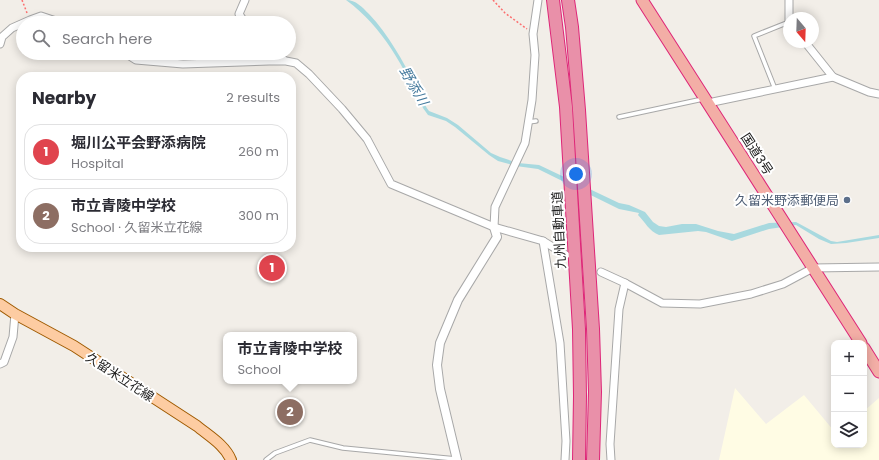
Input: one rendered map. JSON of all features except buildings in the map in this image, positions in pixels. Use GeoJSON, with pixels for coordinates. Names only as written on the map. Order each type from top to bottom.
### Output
{"type":"FeatureCollection","features":[{"type":"Feature","properties":{"kind":"highway","name":"九州自動車道"},"geometry":{"type":"LineString","coordinates":[[553,0],[566,107],[578,321],[580,396],[579,460]]}},
{"type":"Feature","properties":{"kind":"highway"},"geometry":{"type":"LineString","coordinates":[[568,0],[580,110],[593,329],[593,460]]}},
{"type":"Feature","properties":{"kind":"highway","name":"国道3号"},"geometry":{"type":"LineString","coordinates":[[642,0],[859,340]]}},
{"type":"Feature","properties":{"kind":"highway"},"geometry":{"type":"LineString","coordinates":[[867,353],[879,372]]}},
{"type":"Feature","properties":{"kind":"main road","name":"久留米立花線"},"geometry":{"type":"LineString","coordinates":[[0,304],[15,314],[74,346],[197,426],[216,441],[229,454],[231,460]]}},
{"type":"Feature","properties":{"kind":"street"},"geometry":{"type":"LineString","coordinates":[[240,16],[239,14],[245,0]]}},
{"type":"Feature","properties":{"kind":"street"},"geometry":{"type":"LineString","coordinates":[[456,459],[440,389],[437,365],[440,342],[458,300],[497,237],[494,227],[495,207],[526,143],[532,100],[535,55],[533,34],[538,0]]}},
{"type":"Feature","properties":{"kind":"street"},"geometry":{"type":"LineString","coordinates":[[789,0],[789,12]]}},
{"type":"Feature","properties":{"kind":"street"},"geometry":{"type":"LineString","coordinates":[[0,44],[2,38],[12,28],[16,26]]}},
{"type":"Feature","properties":{"kind":"street"},"geometry":{"type":"LineString","coordinates":[[810,48],[833,77],[869,92],[879,94]]}},
{"type":"Feature","properties":{"kind":"street"},"geometry":{"type":"LineString","coordinates":[[136,60],[183,64],[286,61],[296,63],[309,74],[342,109],[367,139],[391,184],[494,227],[543,241],[566,255]]}},
{"type":"Feature","properties":{"kind":"street"},"geometry":{"type":"LineString","coordinates":[[706,101],[833,77]]}},
{"type":"Feature","properties":{"kind":"street"},"geometry":{"type":"LineString","coordinates":[[543,241],[560,343],[566,441],[565,460]]}},
{"type":"Feature","properties":{"kind":"street"},"geometry":{"type":"LineString","coordinates":[[601,272],[625,283],[662,304],[700,304],[751,294],[783,284],[813,268],[879,266]]}},
{"type":"Feature","properties":{"kind":"street"},"geometry":{"type":"LineString","coordinates":[[611,460],[610,444],[619,309],[625,283]]}},
{"type":"Feature","properties":{"kind":"street"},"geometry":{"type":"LineString","coordinates":[[0,364],[4,362],[13,337],[15,314]]}},
{"type":"Feature","properties":{"kind":"lane"},"geometry":{"type":"LineString","coordinates":[[775,89],[754,36],[783,24]]}},
{"type":"Feature","properties":{"kind":"lane"},"geometry":{"type":"LineString","coordinates":[[620,117],[706,101]]}},
{"type":"Feature","properties":{"kind":"lane"},"geometry":{"type":"LineString","coordinates":[[528,122],[536,121]]}},
{"type":"Feature","properties":{"kind":"lane"},"geometry":{"type":"LineString","coordinates":[[266,460],[275,453],[310,440],[343,448],[456,459]]}},
{"type":"Feature","properties":{"kind":"path"},"geometry":{"type":"LineString","coordinates":[[22,0],[28,16]]}},
{"type":"Feature","properties":{"kind":"path"},"geometry":{"type":"LineString","coordinates":[[493,0],[505,13],[533,34]]}},
{"type":"Feature","properties":{"kind":"shaded area"},"geometry":{"type":"Polygon","coordinates":[[[735,388],[766,424],[804,395],[831,427],[831,448],[867,448],[867,408],[879,398],[879,460],[719,460],[735,388]]]}},
{"type":"Feature","properties":{"kind":"water","name":"野添川"},"geometry":{"type":"Polygon","coordinates":[[[346,0],[353,1],[361,6],[383,30],[400,57],[429,111],[447,118],[458,125],[491,153],[518,163],[539,165],[619,203],[629,205],[645,212],[653,222],[659,226],[666,227],[682,224],[696,224],[734,234],[769,223],[796,222],[831,241],[837,242],[879,235],[879,238],[831,244],[819,239],[796,225],[769,229],[732,241],[706,232],[698,231],[659,235],[647,226],[638,215],[639,213],[619,209],[538,169],[516,166],[498,161],[446,121],[428,115],[400,63],[382,35],[346,0]]]}},
{"type":"Feature","properties":{"kind":"place","name":"久留米野添郵便局"},"geometry":{"type":"Point","coordinates":[847,200]}},
{"type":"Feature","properties":{"kind":"place","name":"堀川公平会野添病院"},"geometry":{"type":"Point","coordinates":[272,268]}},
{"type":"Feature","properties":{"kind":"place","name":"市立青陵中学校"},"geometry":{"type":"Point","coordinates":[290,412]}}]}
